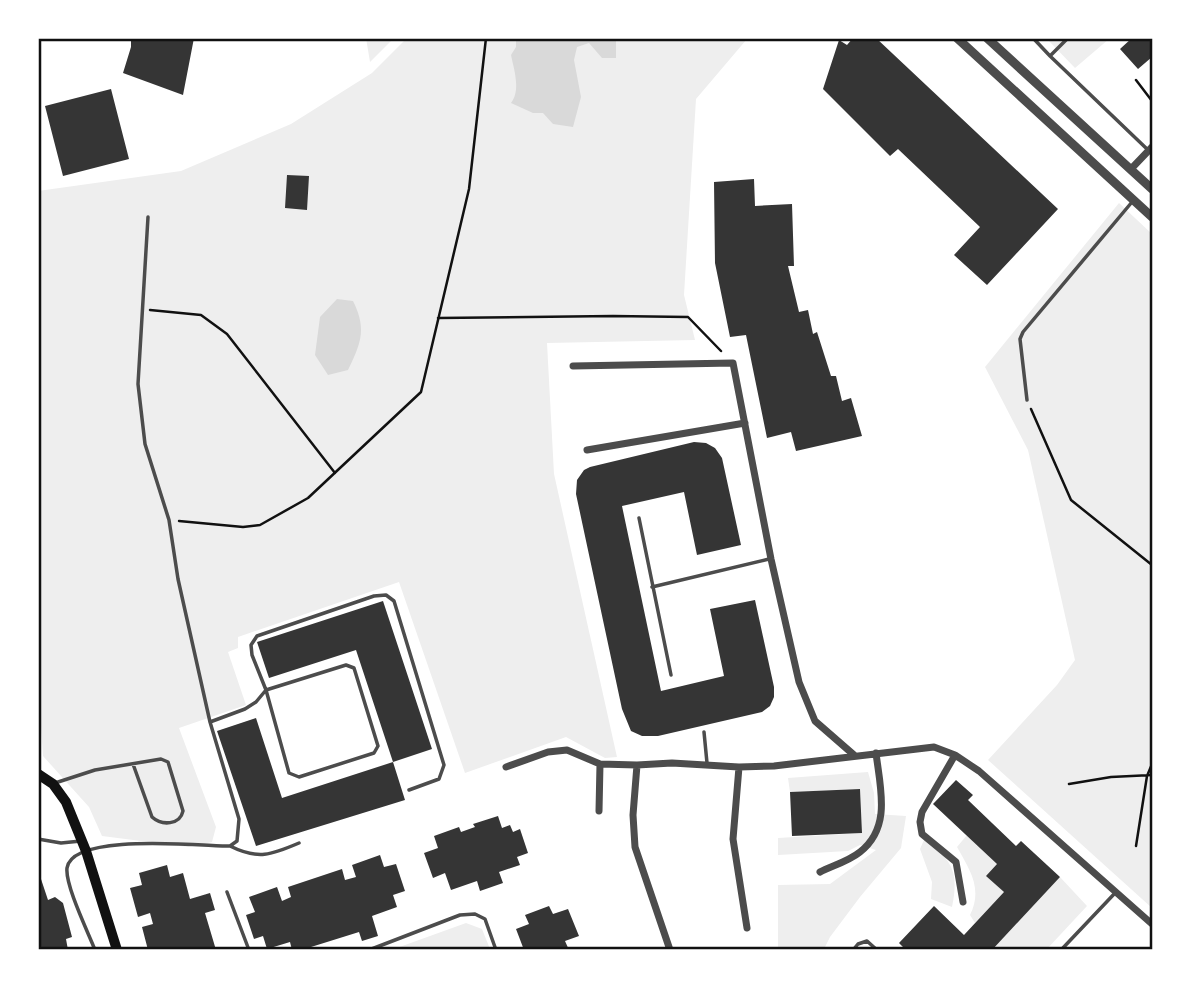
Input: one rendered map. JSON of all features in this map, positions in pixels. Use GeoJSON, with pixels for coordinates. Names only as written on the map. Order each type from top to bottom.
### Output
{"type":"FeatureCollection","features":[{"type":"Feature","properties":{"kind":"main road"},"geometry":{"type":"LineString","coordinates":[[38,774],[53,784],[66,803],[84,846],[117,950]]}},
{"type":"Feature","properties":{"kind":"street"},"geometry":{"type":"LineString","coordinates":[[957,38],[1153,217]]}},
{"type":"Feature","properties":{"kind":"street"},"geometry":{"type":"LineString","coordinates":[[987,38],[1153,189]]}},
{"type":"Feature","properties":{"kind":"street"},"geometry":{"type":"LineString","coordinates":[[1131,169],[1151,149]]}},
{"type":"Feature","properties":{"kind":"street"},"geometry":{"type":"LineString","coordinates":[[573,366],[733,363],[771,559],[799,682],[815,721],[854,755]]}},
{"type":"Feature","properties":{"kind":"street"},"geometry":{"type":"LineString","coordinates":[[587,450],[745,423]]}},
{"type":"Feature","properties":{"kind":"street"},"geometry":{"type":"LineString","coordinates":[[506,767],[548,752],[567,750],[600,764],[672,762],[739,767],[774,766],[934,747],[955,755],[979,771],[1153,924]]}},
{"type":"Feature","properties":{"kind":"street"},"geometry":{"type":"LineString","coordinates":[[820,872],[859,853],[876,836],[883,810],[876,753]]}},
{"type":"Feature","properties":{"kind":"street"},"geometry":{"type":"LineString","coordinates":[[955,755],[922,812],[920,822],[922,834],[956,862],[960,872],[963,902]]}},
{"type":"Feature","properties":{"kind":"street"},"geometry":{"type":"LineString","coordinates":[[599,811],[600,764]]}},
{"type":"Feature","properties":{"kind":"street"},"geometry":{"type":"LineString","coordinates":[[637,765],[633,815],[635,847],[670,950]]}},
{"type":"Feature","properties":{"kind":"street"},"geometry":{"type":"LineString","coordinates":[[739,767],[733,839],[747,928]]}},
{"type":"Feature","properties":{"kind":"lane"},"geometry":{"type":"LineString","coordinates":[[1033,38],[1151,149]]}},
{"type":"Feature","properties":{"kind":"lane"},"geometry":{"type":"LineString","coordinates":[[1050,56],[1068,38]]}},
{"type":"Feature","properties":{"kind":"lane"},"geometry":{"type":"LineString","coordinates":[[1027,400],[1020,339],[1023,332],[1133,200]]}},
{"type":"Feature","properties":{"kind":"lane"},"geometry":{"type":"LineString","coordinates":[[148,217],[138,384],[145,444],[169,520],[178,579],[210,722],[239,819],[237,841],[230,846]]}},
{"type":"Feature","properties":{"kind":"lane"},"geometry":{"type":"LineString","coordinates":[[639,518],[671,675]]}},
{"type":"Feature","properties":{"kind":"lane"},"geometry":{"type":"LineString","coordinates":[[652,587],[771,559]]}},
{"type":"Feature","properties":{"kind":"lane"},"geometry":{"type":"LineString","coordinates":[[210,722],[245,709],[256,702],[265,690],[346,665],[354,668],[378,746],[374,753],[299,777],[289,773],[265,690],[252,655],[251,645],[257,636],[374,596],[386,595],[394,601],[444,765],[439,779],[409,790]]}},
{"type":"Feature","properties":{"kind":"lane"},"geometry":{"type":"LineString","coordinates":[[704,732],[707,765]]}},
{"type":"Feature","properties":{"kind":"lane"},"geometry":{"type":"LineString","coordinates":[[53,784],[95,770],[133,764],[161,760],[168,762],[183,811],[182,817],[177,821],[164,823],[152,817],[133,764]]}},
{"type":"Feature","properties":{"kind":"lane"},"geometry":{"type":"LineString","coordinates":[[38,839],[84,846],[230,846],[255,856],[272,854],[299,844]]}},
{"type":"Feature","properties":{"kind":"lane"},"geometry":{"type":"LineString","coordinates":[[84,846],[67,867],[68,880],[95,950]]}},
{"type":"Feature","properties":{"kind":"lane"},"geometry":{"type":"LineString","coordinates":[[1061,950],[1117,891]]}},
{"type":"Feature","properties":{"kind":"lane"},"geometry":{"type":"LineString","coordinates":[[227,892],[249,950]]}},
{"type":"Feature","properties":{"kind":"lane"},"geometry":{"type":"LineString","coordinates":[[369,950],[460,915],[475,914],[485,919],[496,950]]}},
{"type":"Feature","properties":{"kind":"lane"},"geometry":{"type":"LineString","coordinates":[[853,950],[858,944],[867,941],[877,950]]}},
{"type":"Feature","properties":{"kind":"path"},"geometry":{"type":"LineString","coordinates":[[169,520],[243,527],[260,525],[308,498],[421,393],[469,189],[486,38]]}},
{"type":"Feature","properties":{"kind":"path"},"geometry":{"type":"LineString","coordinates":[[1136,80],[1153,101]]}},
{"type":"Feature","properties":{"kind":"path"},"geometry":{"type":"LineString","coordinates":[[143,309],[201,315],[227,334],[335,473]]}},
{"type":"Feature","properties":{"kind":"path"},"geometry":{"type":"LineString","coordinates":[[438,318],[688,317],[733,363]]}},
{"type":"Feature","properties":{"kind":"path"},"geometry":{"type":"LineString","coordinates":[[1027,400],[1071,500],[1153,565]]}},
{"type":"Feature","properties":{"kind":"path"},"geometry":{"type":"LineString","coordinates":[[1136,846],[1147,776],[1153,764]]}},
{"type":"Feature","properties":{"kind":"path"},"geometry":{"type":"LineString","coordinates":[[1069,784],[1153,775]]}},
{"type":"Feature","properties":{"kind":"shaded area"},"geometry":{"type":"Polygon","coordinates":[[[366,38],[393,38],[393,39],[370,62],[366,38]]]}},
{"type":"Feature","properties":{"kind":"shaded area"},"geometry":{"type":"Polygon","coordinates":[[[406,39],[747,39],[696,99],[684,295],[695,340],[547,343],[554,474],[617,757],[605,758],[566,737],[465,773],[399,582],[238,637],[238,648],[228,652],[246,705],[179,728],[216,827],[212,842],[188,847],[102,836],[89,807],[43,756],[39,726],[38,191],[181,171],[291,124],[372,73],[406,39]]]}},
{"type":"Feature","properties":{"kind":"shaded area"},"geometry":{"type":"Polygon","coordinates":[[[516,39],[616,39],[616,58],[602,58],[589,43],[577,47],[574,60],[581,97],[573,127],[553,124],[543,113],[533,113],[511,103],[516,92],[511,55],[516,47],[516,39]]]}},
{"type":"Feature","properties":{"kind":"shaded area"},"geometry":{"type":"Polygon","coordinates":[[[1047,39],[1109,39],[1075,68],[1047,39]]]}},
{"type":"Feature","properties":{"kind":"shaded area"},"geometry":{"type":"Polygon","coordinates":[[[1119,203],[1152,234],[1152,908],[988,760],[1057,685],[1075,660],[1028,450],[985,367],[1119,203]]]}},
{"type":"Feature","properties":{"kind":"shaded area"},"geometry":{"type":"Polygon","coordinates":[[[337,299],[353,301],[360,320],[361,336],[348,370],[328,375],[315,355],[320,317],[337,299]]]}},
{"type":"Feature","properties":{"kind":"shaded area"},"geometry":{"type":"Polygon","coordinates":[[[868,772],[874,793],[875,814],[906,816],[901,848],[860,897],[824,949],[778,950],[778,885],[830,884],[876,850],[860,845],[848,851],[778,855],[778,838],[862,833],[860,789],[790,792],[788,778],[868,772]]]}},
{"type":"Feature","properties":{"kind":"shaded area"},"geometry":{"type":"Polygon","coordinates":[[[967,835],[997,864],[987,876],[1004,892],[975,923],[970,915],[974,906],[975,888],[957,847],[967,835]]]}},
{"type":"Feature","properties":{"kind":"shaded area"},"geometry":{"type":"Polygon","coordinates":[[[924,840],[942,854],[952,868],[955,885],[952,907],[931,899],[932,882],[920,849],[924,840]]]}},
{"type":"Feature","properties":{"kind":"shaded area"},"geometry":{"type":"Polygon","coordinates":[[[1060,877],[1087,906],[1047,949],[992,950],[1060,877]]]}},
{"type":"Feature","properties":{"kind":"shaded area"},"geometry":{"type":"Polygon","coordinates":[[[466,923],[482,929],[490,949],[394,949],[466,923]]]}},
{"type":"Feature","properties":{"kind":"building"},"geometry":{"type":"Polygon","coordinates":[[[131,38],[194,38],[183,95],[123,73],[131,38]]]}},
{"type":"Feature","properties":{"kind":"building"},"geometry":{"type":"Polygon","coordinates":[[[853,38],[876,38],[1058,209],[987,285],[954,255],[980,227],[898,149],[890,156],[823,89],[839,40],[847,45],[853,38]]]}},
{"type":"Feature","properties":{"kind":"building"},"geometry":{"type":"Polygon","coordinates":[[[1132,38],[1152,38],[1152,57],[1138,69],[1120,49],[1132,38]]]}},
{"type":"Feature","properties":{"kind":"building"},"geometry":{"type":"Polygon","coordinates":[[[111,89],[129,159],[63,176],[45,106],[111,89]]]}},
{"type":"Feature","properties":{"kind":"building"},"geometry":{"type":"Polygon","coordinates":[[[287,175],[309,176],[307,210],[285,208],[287,175]]]}},
{"type":"Feature","properties":{"kind":"building"},"geometry":{"type":"Polygon","coordinates":[[[754,179],[755,206],[792,204],[794,266],[788,266],[799,312],[808,310],[813,334],[817,332],[831,376],[836,376],[842,401],[851,398],[862,436],[796,451],[791,432],[767,438],[746,335],[730,337],[715,263],[714,182],[754,179]]]}},
{"type":"Feature","properties":{"kind":"building"},"geometry":{"type":"Polygon","coordinates":[[[694,442],[706,443],[715,448],[722,458],[741,545],[697,555],[684,492],[622,506],[661,691],[724,676],[710,609],[755,600],[774,697],[770,706],[762,712],[658,736],[642,736],[631,731],[622,709],[576,494],[577,480],[584,470],[590,467],[694,442]]]}},
{"type":"Feature","properties":{"kind":"building"},"geometry":{"type":"Polygon","coordinates":[[[383,601],[432,749],[393,762],[356,650],[269,678],[257,642],[383,601]]]}},
{"type":"Feature","properties":{"kind":"building"},"geometry":{"type":"Polygon","coordinates":[[[256,718],[282,798],[393,762],[405,800],[256,846],[217,731],[256,718]]]}},
{"type":"Feature","properties":{"kind":"building"},"geometry":{"type":"Polygon","coordinates":[[[956,780],[973,795],[968,800],[1016,846],[1021,841],[1060,877],[992,950],[906,950],[899,943],[934,906],[964,935],[1004,892],[986,876],[997,864],[933,804],[956,780]]]}},
{"type":"Feature","properties":{"kind":"building"},"geometry":{"type":"Polygon","coordinates":[[[860,789],[862,833],[792,836],[790,792],[860,789]]]}},
{"type":"Feature","properties":{"kind":"building"},"geometry":{"type":"Polygon","coordinates":[[[498,816],[502,828],[510,825],[513,832],[520,829],[528,853],[517,857],[520,865],[499,872],[503,883],[480,891],[477,881],[451,890],[445,873],[433,878],[424,853],[438,848],[434,836],[459,827],[461,832],[475,827],[473,824],[498,816]]]}},
{"type":"Feature","properties":{"kind":"building"},"geometry":{"type":"Polygon","coordinates":[[[380,855],[384,867],[396,864],[405,891],[393,895],[397,907],[372,916],[378,936],[362,941],[359,932],[311,947],[312,950],[292,950],[290,942],[267,949],[263,936],[254,939],[246,915],[255,912],[249,897],[277,887],[282,901],[291,897],[288,887],[342,869],[345,880],[356,877],[352,865],[380,855]]]}},
{"type":"Feature","properties":{"kind":"building"},"geometry":{"type":"Polygon","coordinates":[[[167,865],[170,877],[183,873],[190,899],[210,893],[215,910],[205,913],[216,950],[148,950],[142,927],[153,924],[150,913],[138,917],[130,888],[142,885],[139,873],[167,865]]]}},
{"type":"Feature","properties":{"kind":"building"},"geometry":{"type":"Polygon","coordinates":[[[38,870],[48,900],[55,897],[63,903],[72,937],[66,939],[68,950],[38,950],[38,870]]]}},
{"type":"Feature","properties":{"kind":"building"},"geometry":{"type":"Polygon","coordinates":[[[549,906],[553,914],[568,909],[579,936],[565,941],[569,950],[524,950],[516,929],[529,924],[525,915],[549,906]]]}}]}
